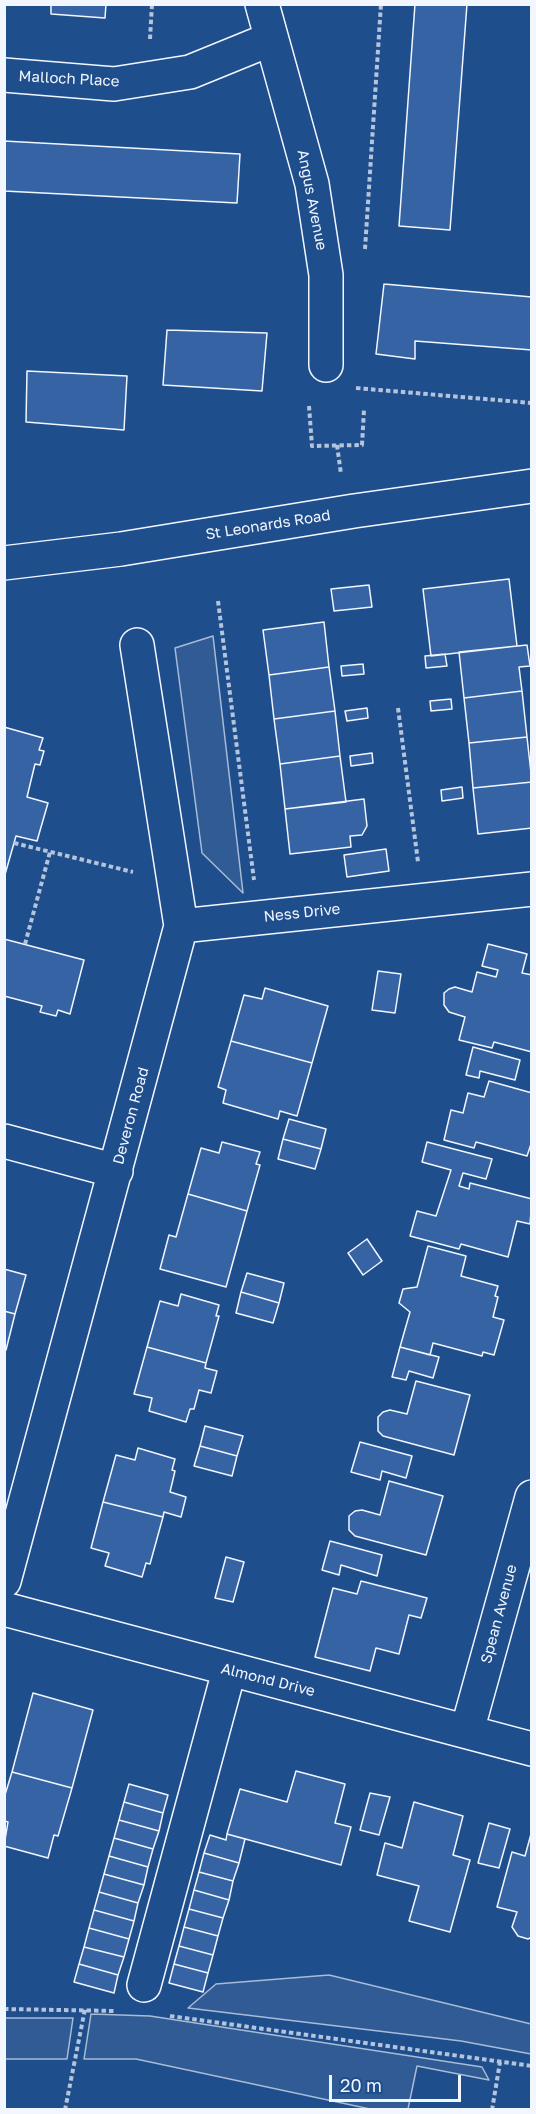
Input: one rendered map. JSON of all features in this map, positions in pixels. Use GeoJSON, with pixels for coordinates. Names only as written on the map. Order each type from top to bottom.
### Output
{"type":"FeatureCollection","features":[{"type":"Feature","properties":{"kind":"street","name":"Angus Avenue"},"geometry":{"type":"LineString","coordinates":[[262,4],[312,184],[326,275],[336,376]]}},
{"type":"Feature","properties":{"kind":"street","name":"Malloch Place"},"geometry":{"type":"LineString","coordinates":[[4,75],[114,84],[190,72],[272,39]]}},
{"type":"Feature","properties":{"kind":"street","name":"St Leonards Road"},"geometry":{"type":"LineString","coordinates":[[4,563],[121,549],[354,511],[531,486]]}},
{"type":"Feature","properties":{"kind":"street","name":"Deveron Road"},"geometry":{"type":"LineString","coordinates":[[4,1581],[17,1480],[116,1171],[181,926],[137,645]]}},
{"type":"Feature","properties":{"kind":"street","name":"Ness Drive"},"geometry":{"type":"LineString","coordinates":[[181,926],[531,889]]}},
{"type":"Feature","properties":{"kind":"street"},"geometry":{"type":"LineString","coordinates":[[4,1141],[116,1171]]}},
{"type":"Feature","properties":{"kind":"street","name":"Spean Avenue"},"geometry":{"type":"LineString","coordinates":[[467,1731],[531,1497]]}},
{"type":"Feature","properties":{"kind":"street","name":"Almond Drive"},"geometry":{"type":"LineString","coordinates":[[4,1609],[229,1671],[531,1749]]}},
{"type":"Feature","properties":{"kind":"street"},"geometry":{"type":"LineString","coordinates":[[144,1985],[229,1671]]}},
{"type":"Feature","properties":{"kind":"path"},"geometry":{"type":"LineString","coordinates":[[364,260],[381,4]]}},
{"type":"Feature","properties":{"kind":"path"},"geometry":{"type":"LineString","coordinates":[[336,376],[355,388],[531,403]]}},
{"type":"Feature","properties":{"kind":"path"},"geometry":{"type":"LineString","coordinates":[[355,388],[356,376]]}},
{"type":"Feature","properties":{"kind":"path"},"geometry":{"type":"LineString","coordinates":[[309,406],[312,446],[362,445],[364,410]]}},
{"type":"Feature","properties":{"kind":"path"},"geometry":{"type":"LineString","coordinates":[[218,601],[257,918]]}},
{"type":"Feature","properties":{"kind":"path"},"geometry":{"type":"LineString","coordinates":[[398,708],[423,901]]}},
{"type":"Feature","properties":{"kind":"path"},"geometry":{"type":"LineString","coordinates":[[14,843],[174,882]]}},
{"type":"Feature","properties":{"kind":"path"},"geometry":{"type":"LineString","coordinates":[[26,944],[50,852]]}},
{"type":"Feature","properties":{"kind":"path"},"geometry":{"type":"LineString","coordinates":[[4,2009],[119,2011]]}},
{"type":"Feature","properties":{"kind":"path"},"geometry":{"type":"LineString","coordinates":[[65,2109],[85,2009]]}},
{"type":"Feature","properties":{"kind":"path"},"geometry":{"type":"LineString","coordinates":[[165,2015],[531,2066]]}},
{"type":"Feature","properties":{"kind":"path"},"geometry":{"type":"LineString","coordinates":[[492,2109],[500,2062]]}},
{"type":"Feature","properties":{"kind":"shaded area"},"geometry":{"type":"Polygon","coordinates":[[[213,636],[243,893],[202,853],[175,648],[213,636]]]}},
{"type":"Feature","properties":{"kind":"shaded area"},"geometry":{"type":"Polygon","coordinates":[[[329,1975],[531,2024],[531,2054],[461,2041],[188,2008],[216,1984],[329,1975]]]}},
{"type":"Feature","properties":{"kind":"shaded area"},"geometry":{"type":"Polygon","coordinates":[[[91,2014],[150,2016],[482,2067],[489,2080],[417,2066],[408,2109],[370,2109],[136,2059],[84,2059],[91,2014]]]}},
{"type":"Feature","properties":{"kind":"shaded area"},"geometry":{"type":"Polygon","coordinates":[[[5,2018],[73,2018],[67,2059],[5,2059],[5,2018]]]}},
{"type":"Feature","properties":{"kind":"building"},"geometry":{"type":"Polygon","coordinates":[[[51,4],[106,4],[105,18],[51,14],[51,4]]]}},
{"type":"Feature","properties":{"kind":"building"},"geometry":{"type":"Polygon","coordinates":[[[415,4],[467,4],[450,230],[399,226],[415,4]]]}},
{"type":"Feature","properties":{"kind":"building"},"geometry":{"type":"Polygon","coordinates":[[[4,141],[240,154],[237,203],[4,191],[4,141]]]}},
{"type":"Feature","properties":{"kind":"building"},"geometry":{"type":"Polygon","coordinates":[[[384,284],[532,297],[532,350],[415,341],[415,359],[376,354],[384,284]]]}},
{"type":"Feature","properties":{"kind":"building"},"geometry":{"type":"Polygon","coordinates":[[[167,330],[267,333],[262,391],[163,385],[167,330]]]}},
{"type":"Feature","properties":{"kind":"building"},"geometry":{"type":"Polygon","coordinates":[[[27,371],[127,376],[124,430],[26,422],[27,371]]]}},
{"type":"Feature","properties":{"kind":"building"},"geometry":{"type":"Polygon","coordinates":[[[509,579],[517,646],[431,656],[423,589],[509,579]]]}},
{"type":"Feature","properties":{"kind":"building"},"geometry":{"type":"Polygon","coordinates":[[[369,585],[372,607],[334,611],[331,589],[369,585]]]}},
{"type":"Feature","properties":{"kind":"building"},"geometry":{"type":"Polygon","coordinates":[[[324,622],[329,667],[269,675],[263,630],[324,622]]]}},
{"type":"Feature","properties":{"kind":"building"},"geometry":{"type":"Polygon","coordinates":[[[527,645],[530,666],[519,667],[522,691],[464,698],[459,652],[527,645]]]}},
{"type":"Feature","properties":{"kind":"building"},"geometry":{"type":"Polygon","coordinates":[[[445,654],[447,666],[426,668],[425,656],[445,654]]]}},
{"type":"Feature","properties":{"kind":"building"},"geometry":{"type":"Polygon","coordinates":[[[363,664],[364,674],[342,676],[341,666],[363,664]]]}},
{"type":"Feature","properties":{"kind":"building"},"geometry":{"type":"Polygon","coordinates":[[[329,667],[335,711],[274,719],[269,675],[329,667]]]}},
{"type":"Feature","properties":{"kind":"building"},"geometry":{"type":"Polygon","coordinates":[[[522,691],[527,737],[469,743],[464,698],[522,691]]]}},
{"type":"Feature","properties":{"kind":"building"},"geometry":{"type":"Polygon","coordinates":[[[451,699],[452,709],[431,711],[430,701],[451,699]]]}},
{"type":"Feature","properties":{"kind":"building"},"geometry":{"type":"Polygon","coordinates":[[[367,708],[368,718],[347,721],[345,711],[367,708]]]}},
{"type":"Feature","properties":{"kind":"building"},"geometry":{"type":"Polygon","coordinates":[[[335,711],[340,756],[280,764],[274,719],[335,711]]]}},
{"type":"Feature","properties":{"kind":"building"},"geometry":{"type":"Polygon","coordinates":[[[4,727],[43,738],[39,750],[44,751],[40,765],[35,764],[27,797],[48,803],[37,841],[16,836],[4,878],[4,727]]]}},
{"type":"Feature","properties":{"kind":"building"},"geometry":{"type":"Polygon","coordinates":[[[527,737],[532,782],[473,788],[469,743],[527,737]]]}},
{"type":"Feature","properties":{"kind":"building"},"geometry":{"type":"Polygon","coordinates":[[[372,753],[373,763],[351,766],[350,756],[372,753]]]}},
{"type":"Feature","properties":{"kind":"building"},"geometry":{"type":"Polygon","coordinates":[[[340,756],[346,802],[285,809],[280,764],[340,756]]]}},
{"type":"Feature","properties":{"kind":"building"},"geometry":{"type":"Polygon","coordinates":[[[532,782],[532,828],[478,834],[473,788],[532,782]]]}},
{"type":"Feature","properties":{"kind":"building"},"geometry":{"type":"Polygon","coordinates":[[[462,787],[463,798],[442,801],[441,790],[462,787]]]}},
{"type":"Feature","properties":{"kind":"building"},"geometry":{"type":"Polygon","coordinates":[[[364,799],[367,826],[362,835],[350,836],[351,847],[290,854],[285,809],[364,799]]]}},
{"type":"Feature","properties":{"kind":"building"},"geometry":{"type":"Polygon","coordinates":[[[386,849],[389,871],[347,877],[344,855],[386,849]]]}},
{"type":"Feature","properties":{"kind":"building"},"geometry":{"type":"Polygon","coordinates":[[[4,939],[84,960],[70,1014],[58,1010],[56,1016],[40,1012],[42,1006],[4,996],[4,939]]]}},
{"type":"Feature","properties":{"kind":"building"},"geometry":{"type":"Polygon","coordinates":[[[488,944],[527,954],[522,973],[532,975],[532,1052],[494,1042],[492,1048],[459,1040],[465,1017],[449,1012],[444,1005],[444,993],[449,989],[455,987],[472,992],[477,972],[496,977],[498,970],[482,966],[488,944]]]}},
{"type":"Feature","properties":{"kind":"building"},"geometry":{"type":"Polygon","coordinates":[[[378,971],[401,974],[395,1013],[372,1010],[378,971]]]}},
{"type":"Feature","properties":{"kind":"building"},"geometry":{"type":"Polygon","coordinates":[[[265,988],[328,1006],[312,1063],[231,1041],[244,995],[262,999],[265,988]]]}},
{"type":"Feature","properties":{"kind":"building"},"geometry":{"type":"Polygon","coordinates":[[[231,1041],[312,1063],[297,1116],[280,1111],[278,1119],[223,1103],[226,1090],[218,1087],[231,1041]]]}},
{"type":"Feature","properties":{"kind":"building"},"geometry":{"type":"Polygon","coordinates":[[[473,1047],[520,1060],[515,1080],[480,1071],[479,1078],[466,1075],[473,1047]]]}},
{"type":"Feature","properties":{"kind":"building"},"geometry":{"type":"Polygon","coordinates":[[[489,1081],[532,1093],[532,1141],[527,1156],[476,1142],[474,1148],[444,1140],[451,1110],[463,1113],[468,1093],[484,1097],[489,1081]]]}},
{"type":"Feature","properties":{"kind":"building"},"geometry":{"type":"Polygon","coordinates":[[[289,1119],[326,1129],[321,1149],[283,1139],[289,1119]]]}},
{"type":"Feature","properties":{"kind":"building"},"geometry":{"type":"Polygon","coordinates":[[[283,1139],[321,1149],[315,1169],[278,1159],[283,1139]]]}},
{"type":"Feature","properties":{"kind":"building"},"geometry":{"type":"Polygon","coordinates":[[[222,1142],[260,1152],[256,1164],[260,1165],[247,1211],[188,1194],[201,1148],[219,1153],[222,1142]]]}},
{"type":"Feature","properties":{"kind":"building"},"geometry":{"type":"Polygon","coordinates":[[[427,1142],[492,1159],[486,1179],[463,1173],[459,1186],[469,1189],[470,1183],[532,1199],[530,1224],[517,1221],[508,1257],[461,1244],[459,1249],[410,1236],[417,1211],[436,1216],[451,1170],[422,1162],[427,1142]]]}},
{"type":"Feature","properties":{"kind":"building"},"geometry":{"type":"Polygon","coordinates":[[[188,1194],[247,1211],[226,1287],[160,1269],[169,1235],[176,1237],[188,1194]]]}},
{"type":"Feature","properties":{"kind":"building"},"geometry":{"type":"Polygon","coordinates":[[[367,1239],[382,1261],[363,1275],[348,1253],[367,1239]]]}},
{"type":"Feature","properties":{"kind":"building"},"geometry":{"type":"Polygon","coordinates":[[[428,1246],[466,1256],[461,1276],[498,1286],[493,1317],[504,1320],[494,1355],[483,1352],[482,1356],[433,1343],[430,1355],[400,1347],[410,1312],[399,1303],[403,1289],[417,1287],[428,1246]]]}},
{"type":"Feature","properties":{"kind":"building"},"geometry":{"type":"Polygon","coordinates":[[[4,1269],[26,1275],[15,1314],[4,1311],[4,1269]]]}},
{"type":"Feature","properties":{"kind":"building"},"geometry":{"type":"Polygon","coordinates":[[[247,1273],[284,1283],[279,1303],[241,1292],[247,1273]]]}},
{"type":"Feature","properties":{"kind":"building"},"geometry":{"type":"Polygon","coordinates":[[[241,1292],[279,1303],[273,1323],[236,1313],[241,1292]]]}},
{"type":"Feature","properties":{"kind":"building"},"geometry":{"type":"Polygon","coordinates":[[[181,1294],[219,1305],[216,1316],[219,1316],[206,1363],[147,1347],[160,1301],[178,1306],[181,1294]]]}},
{"type":"Feature","properties":{"kind":"building"},"geometry":{"type":"Polygon","coordinates":[[[4,1311],[15,1314],[6,1350],[4,1350],[4,1311]]]}},
{"type":"Feature","properties":{"kind":"building"},"geometry":{"type":"Polygon","coordinates":[[[147,1347],[206,1363],[205,1368],[217,1371],[211,1393],[199,1390],[194,1409],[190,1409],[186,1422],[149,1411],[152,1398],[134,1394],[147,1347]]]}},
{"type":"Feature","properties":{"kind":"building"},"geometry":{"type":"Polygon","coordinates":[[[400,1347],[439,1357],[433,1378],[409,1371],[406,1380],[392,1377],[400,1347]]]}},
{"type":"Feature","properties":{"kind":"building"},"geometry":{"type":"Polygon","coordinates":[[[416,1381],[470,1395],[454,1455],[383,1436],[378,1431],[378,1417],[383,1412],[390,1410],[407,1414],[416,1381]]]}},
{"type":"Feature","properties":{"kind":"building"},"geometry":{"type":"Polygon","coordinates":[[[205,1426],[243,1436],[237,1456],[200,1446],[205,1426]]]}},
{"type":"Feature","properties":{"kind":"building"},"geometry":{"type":"Polygon","coordinates":[[[360,1442],[412,1456],[406,1478],[382,1471],[380,1480],[351,1472],[360,1442]]]}},
{"type":"Feature","properties":{"kind":"building"},"geometry":{"type":"Polygon","coordinates":[[[200,1446],[237,1456],[232,1476],[194,1466],[200,1446]]]}},
{"type":"Feature","properties":{"kind":"building"},"geometry":{"type":"Polygon","coordinates":[[[138,1448],[175,1459],[170,1492],[186,1497],[181,1517],[164,1512],[163,1517],[103,1502],[116,1455],[135,1460],[138,1448]]]}},
{"type":"Feature","properties":{"kind":"building"},"geometry":{"type":"Polygon","coordinates":[[[389,1481],[443,1496],[426,1555],[355,1536],[349,1530],[349,1516],[355,1511],[362,1510],[380,1515],[389,1481]]]}},
{"type":"Feature","properties":{"kind":"building"},"geometry":{"type":"Polygon","coordinates":[[[103,1502],[163,1517],[150,1564],[146,1563],[142,1577],[105,1566],[109,1553],[91,1548],[103,1502]]]}},
{"type":"Feature","properties":{"kind":"building"},"geometry":{"type":"Polygon","coordinates":[[[330,1541],[382,1555],[377,1576],[341,1565],[339,1575],[322,1570],[330,1541]]]}},
{"type":"Feature","properties":{"kind":"building"},"geometry":{"type":"Polygon","coordinates":[[[226,1557],[244,1562],[233,1602],[215,1598],[226,1557]]]}},
{"type":"Feature","properties":{"kind":"building"},"geometry":{"type":"Polygon","coordinates":[[[361,1581],[427,1598],[421,1618],[409,1615],[399,1654],[376,1648],[370,1671],[315,1657],[333,1588],[357,1594],[361,1581]]]}},
{"type":"Feature","properties":{"kind":"building"},"geometry":{"type":"Polygon","coordinates":[[[33,1693],[93,1710],[72,1788],[12,1772],[33,1693]]]}},
{"type":"Feature","properties":{"kind":"building"},"geometry":{"type":"Polygon","coordinates":[[[296,1771],[345,1784],[335,1823],[351,1827],[341,1865],[227,1834],[240,1789],[287,1802],[296,1771]]]}},
{"type":"Feature","properties":{"kind":"building"},"geometry":{"type":"Polygon","coordinates":[[[12,1772],[72,1788],[58,1836],[54,1835],[48,1858],[4,1846],[8,1822],[4,1821],[4,1798],[12,1772]]]}},
{"type":"Feature","properties":{"kind":"building"},"geometry":{"type":"Polygon","coordinates":[[[129,1784],[168,1795],[163,1813],[124,1802],[129,1784]]]}},
{"type":"Feature","properties":{"kind":"building"},"geometry":{"type":"Polygon","coordinates":[[[370,1793],[390,1797],[379,1835],[360,1830],[370,1793]]]}},
{"type":"Feature","properties":{"kind":"building"},"geometry":{"type":"Polygon","coordinates":[[[124,1802],[163,1813],[159,1831],[119,1820],[124,1802]]]}},
{"type":"Feature","properties":{"kind":"building"},"geometry":{"type":"Polygon","coordinates":[[[414,1802],[463,1816],[453,1855],[470,1860],[450,1932],[409,1921],[419,1886],[377,1875],[385,1843],[402,1848],[414,1802]]]}},
{"type":"Feature","properties":{"kind":"building"},"geometry":{"type":"Polygon","coordinates":[[[119,1820],[159,1831],[153,1849],[114,1838],[119,1820]]]}},
{"type":"Feature","properties":{"kind":"building"},"geometry":{"type":"Polygon","coordinates":[[[489,1823],[510,1829],[499,1868],[478,1863],[489,1823]]]}},
{"type":"Feature","properties":{"kind":"building"},"geometry":{"type":"Polygon","coordinates":[[[227,1834],[245,1839],[239,1863],[204,1853],[210,1835],[226,1840],[227,1834]]]}},
{"type":"Feature","properties":{"kind":"building"},"geometry":{"type":"Polygon","coordinates":[[[531,1834],[532,1937],[528,1939],[518,1936],[512,1927],[517,1912],[497,1907],[512,1852],[525,1856],[531,1834]]]}},
{"type":"Feature","properties":{"kind":"building"},"geometry":{"type":"Polygon","coordinates":[[[114,1838],[153,1849],[148,1867],[109,1856],[114,1838]]]}},
{"type":"Feature","properties":{"kind":"building"},"geometry":{"type":"Polygon","coordinates":[[[204,1853],[239,1863],[233,1881],[199,1872],[204,1853]]]}},
{"type":"Feature","properties":{"kind":"building"},"geometry":{"type":"Polygon","coordinates":[[[109,1856],[148,1867],[144,1885],[104,1874],[109,1856]]]}},
{"type":"Feature","properties":{"kind":"building"},"geometry":{"type":"Polygon","coordinates":[[[199,1872],[233,1881],[229,1900],[194,1890],[199,1872]]]}},
{"type":"Feature","properties":{"kind":"building"},"geometry":{"type":"Polygon","coordinates":[[[104,1874],[144,1885],[138,1903],[99,1892],[104,1874]]]}},
{"type":"Feature","properties":{"kind":"building"},"geometry":{"type":"Polygon","coordinates":[[[194,1890],[229,1900],[223,1918],[189,1909],[194,1890]]]}},
{"type":"Feature","properties":{"kind":"building"},"geometry":{"type":"Polygon","coordinates":[[[99,1892],[138,1903],[134,1921],[94,1910],[99,1892]]]}},
{"type":"Feature","properties":{"kind":"building"},"geometry":{"type":"Polygon","coordinates":[[[189,1909],[223,1918],[218,1936],[184,1927],[189,1909]]]}},
{"type":"Feature","properties":{"kind":"building"},"geometry":{"type":"Polygon","coordinates":[[[94,1910],[134,1921],[129,1939],[89,1928],[94,1910]]]}},
{"type":"Feature","properties":{"kind":"building"},"geometry":{"type":"Polygon","coordinates":[[[184,1927],[218,1936],[213,1955],[179,1946],[184,1927]]]}},
{"type":"Feature","properties":{"kind":"building"},"geometry":{"type":"Polygon","coordinates":[[[89,1928],[129,1939],[124,1957],[84,1947],[89,1928]]]}},
{"type":"Feature","properties":{"kind":"building"},"geometry":{"type":"Polygon","coordinates":[[[179,1946],[213,1955],[208,1973],[174,1964],[179,1946]]]}},
{"type":"Feature","properties":{"kind":"building"},"geometry":{"type":"Polygon","coordinates":[[[84,1947],[124,1957],[118,1975],[79,1964],[84,1947]]]}},
{"type":"Feature","properties":{"kind":"building"},"geometry":{"type":"Polygon","coordinates":[[[79,1964],[118,1975],[114,1993],[74,1982],[79,1964]]]}},
{"type":"Feature","properties":{"kind":"building"},"geometry":{"type":"Polygon","coordinates":[[[174,1964],[208,1973],[203,1992],[169,1983],[174,1964]]]}}]}
